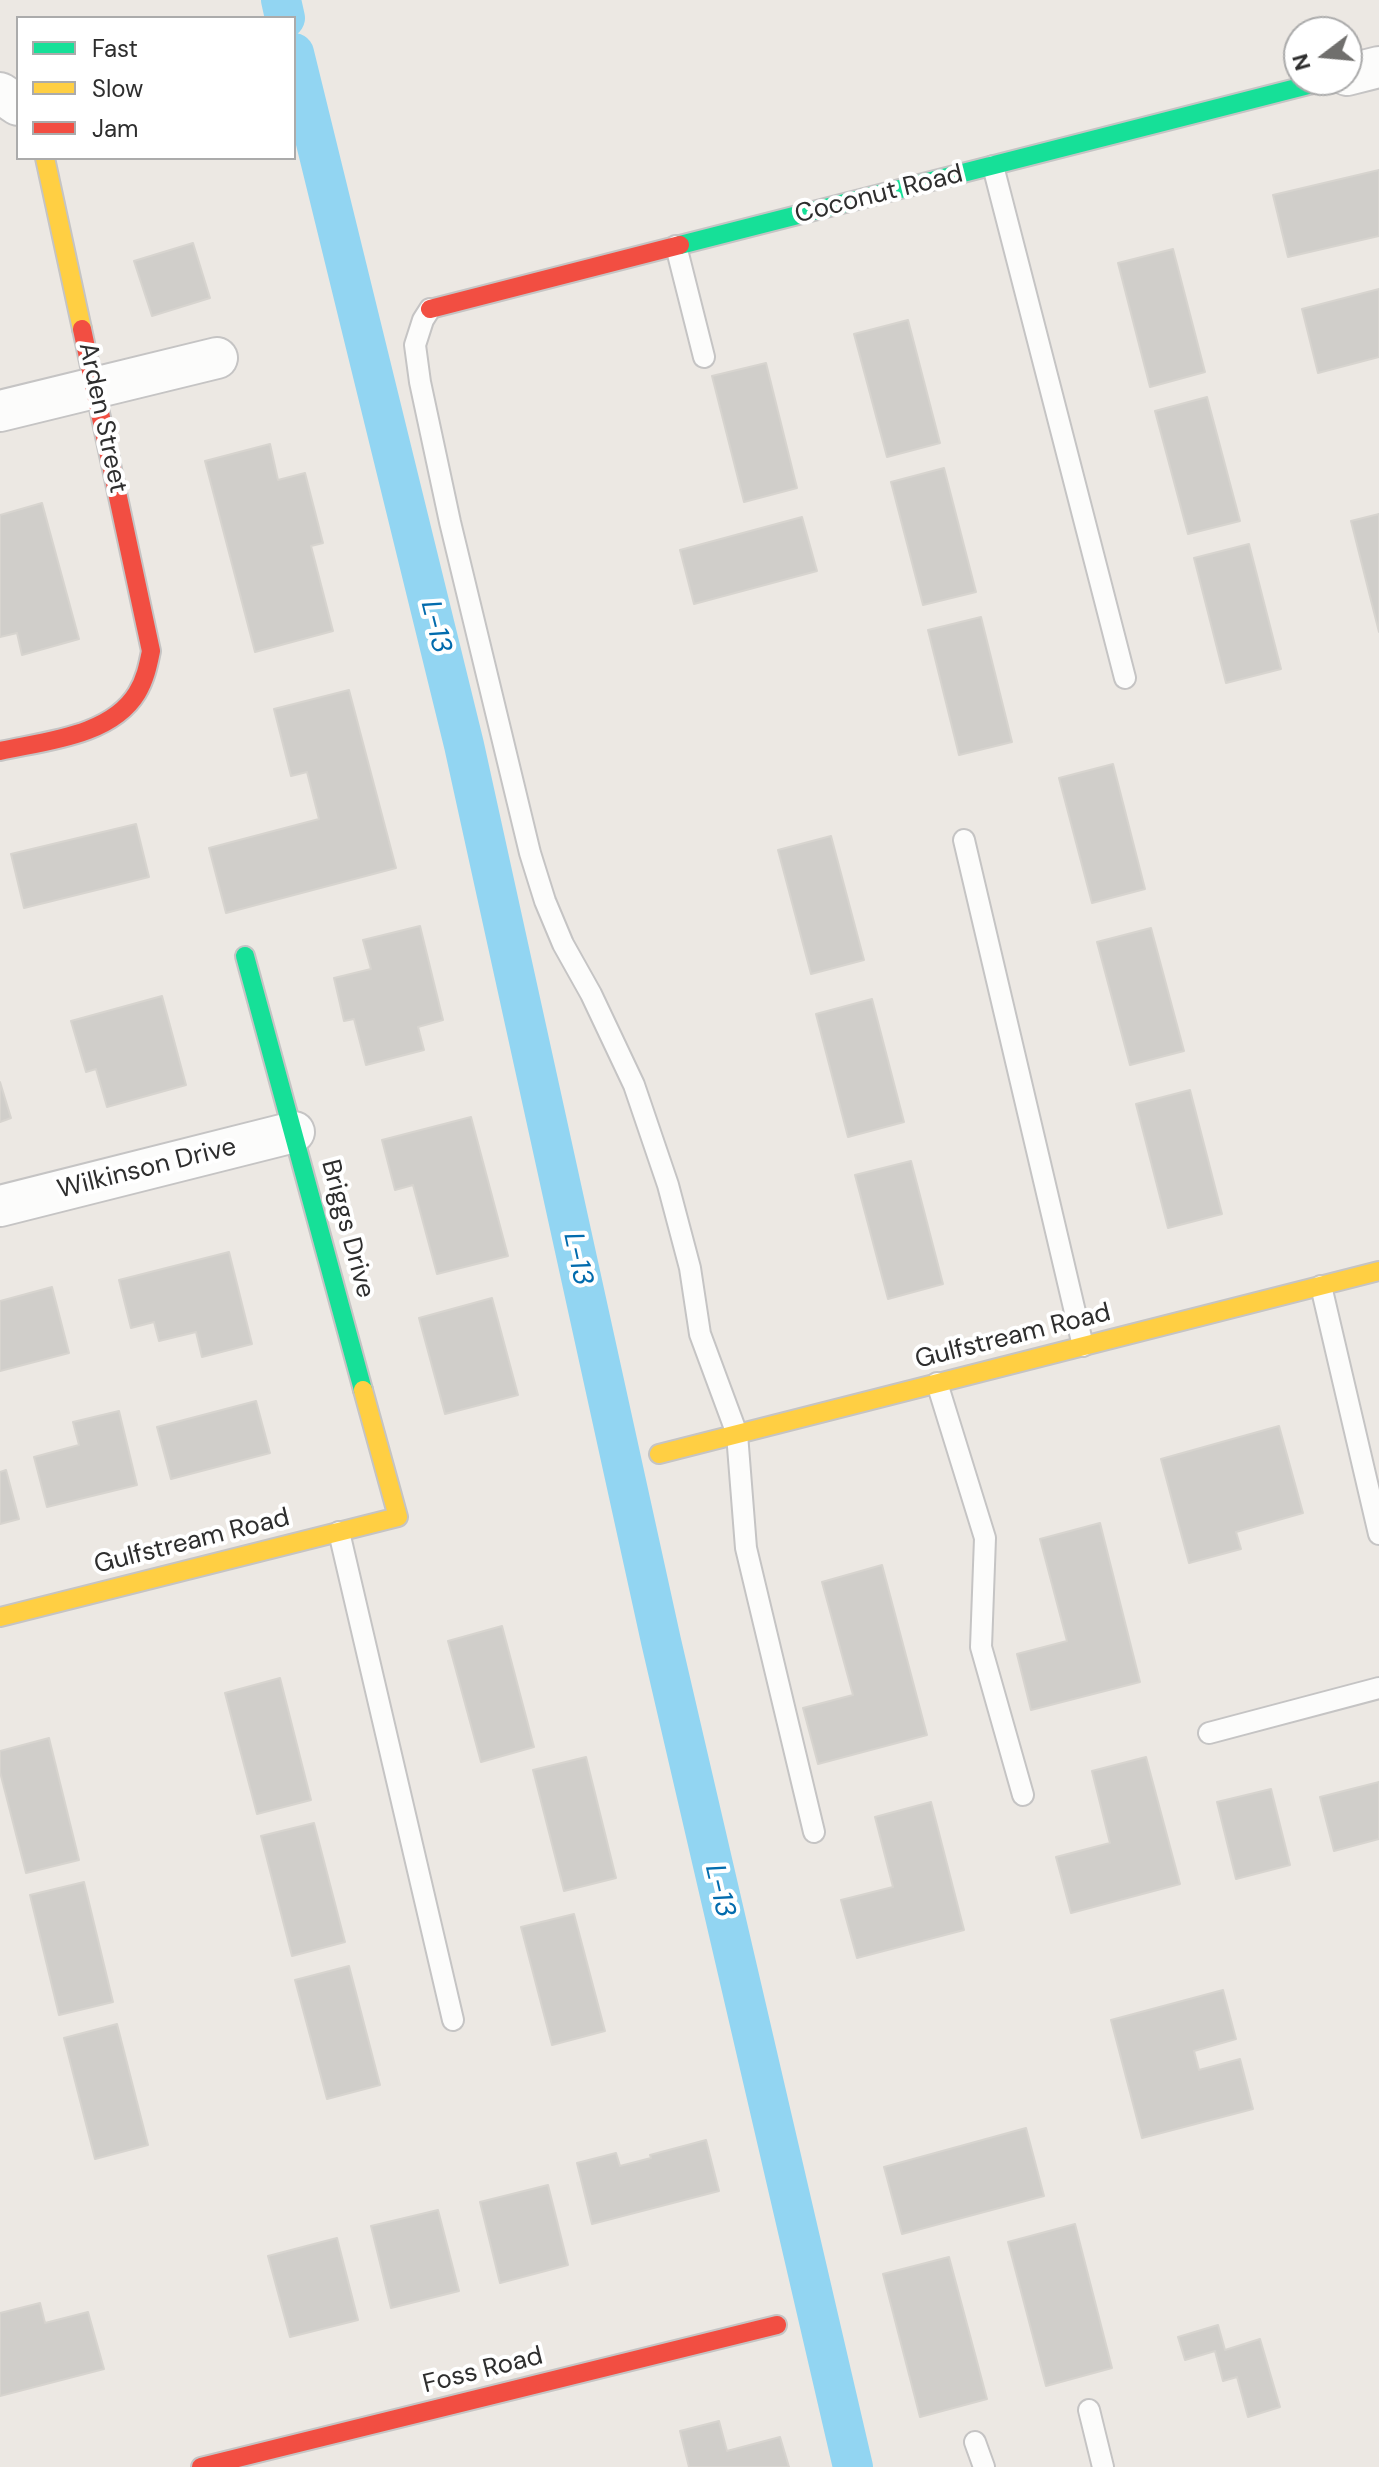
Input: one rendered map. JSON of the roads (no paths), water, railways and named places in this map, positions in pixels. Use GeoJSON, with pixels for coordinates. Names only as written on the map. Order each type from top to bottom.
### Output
{"type":"FeatureCollection","features":[{"type":"Feature","properties":{"kind":"street","name":"Coconut Road"},"geometry":{"type":"LineString","coordinates":[[430,309],[1283,92]]}},
{"type":"Feature","properties":{"kind":"street","name":"Arden Street"},"geometry":{"type":"LineString","coordinates":[[0,751],[83,731],[109,721],[130,702],[145,678],[151,651],[45,160]]}},
{"type":"Feature","properties":{"kind":"street"},"geometry":{"type":"LineString","coordinates":[[0,411],[217,358]]}},
{"type":"Feature","properties":{"kind":"street","name":"Briggs Drive"},"geometry":{"type":"LineString","coordinates":[[245,956],[398,1517]]}},
{"type":"Feature","properties":{"kind":"street","name":"Wilkinson Drive"},"geometry":{"type":"LineString","coordinates":[[0,1206],[294,1132]]}},
{"type":"Feature","properties":{"kind":"street","name":"Gulfstream Road"},"geometry":{"type":"LineString","coordinates":[[659,1454],[1379,1271]]}},
{"type":"Feature","properties":{"kind":"street","name":"Gulfstream Road"},"geometry":{"type":"LineString","coordinates":[[0,1617],[398,1517]]}},
{"type":"Feature","properties":{"kind":"street","name":"Foss Road"},"geometry":{"type":"LineString","coordinates":[[201,2467],[777,2325]]}},
{"type":"Feature","properties":{"kind":"lane"},"geometry":{"type":"LineString","coordinates":[[993,166],[1125,678]]}},
{"type":"Feature","properties":{"kind":"lane"},"geometry":{"type":"LineString","coordinates":[[676,246],[704,357]]}},
{"type":"Feature","properties":{"kind":"lane"},"geometry":{"type":"LineString","coordinates":[[430,309],[415,345],[420,382],[450,522],[530,853],[563,944],[591,994],[634,1085],[668,1185],[690,1268],[700,1334],[737,1434],[746,1548],[814,1832]]}},
{"type":"Feature","properties":{"kind":"lane"},"geometry":{"type":"LineString","coordinates":[[964,840],[1083,1346]]}},
{"type":"Feature","properties":{"kind":"lane"},"geometry":{"type":"LineString","coordinates":[[1321,1286],[1379,1534]]}},
{"type":"Feature","properties":{"kind":"lane"},"geometry":{"type":"LineString","coordinates":[[937,1383],[985,1538],[981,1647],[1023,1795]]}},
{"type":"Feature","properties":{"kind":"lane"},"geometry":{"type":"LineString","coordinates":[[339,1532],[453,2020]]}},
{"type":"Feature","properties":{"kind":"lane"},"geometry":{"type":"LineString","coordinates":[[1209,1733],[1379,1688]]}},
{"type":"Feature","properties":{"kind":"lane"},"geometry":{"type":"LineString","coordinates":[[1089,2410],[1103,2467]]}},
{"type":"Feature","properties":{"kind":"lane"},"geometry":{"type":"LineString","coordinates":[[975,2442],[984,2467]]}},
{"type":"Feature","properties":{"kind":"waterway","name":"L-13"},"geometry":{"type":"LineString","coordinates":[[281,0],[285,16]]}},
{"type":"Feature","properties":{"kind":"waterway","name":"L-13"},"geometry":{"type":"LineString","coordinates":[[296,61],[464,745],[661,1641],[853,2467]]}}]}
